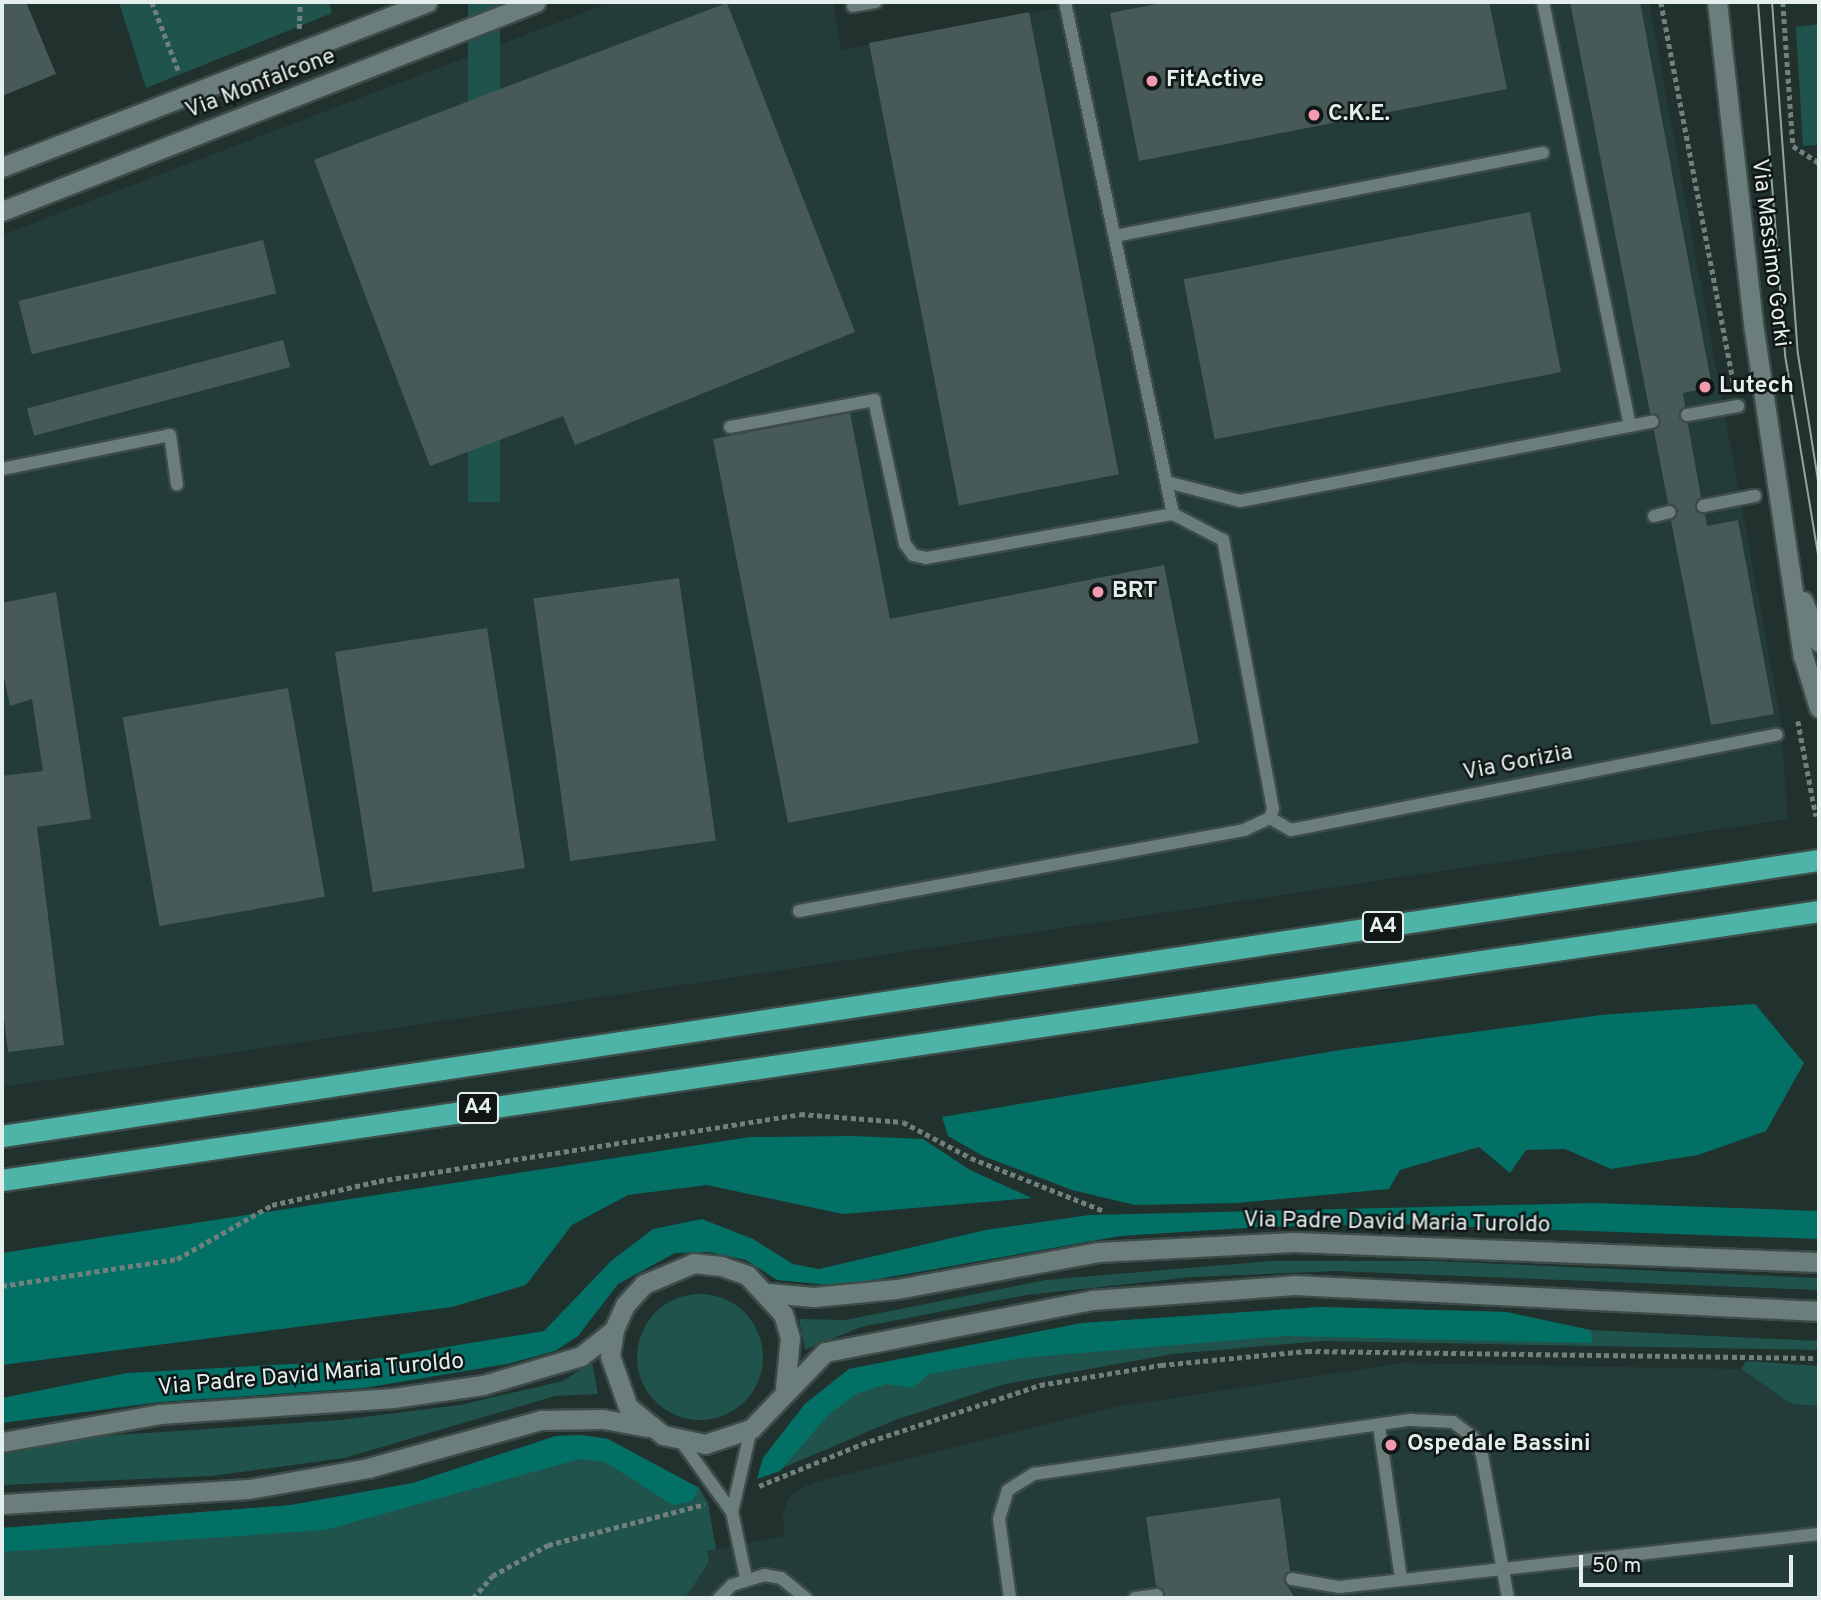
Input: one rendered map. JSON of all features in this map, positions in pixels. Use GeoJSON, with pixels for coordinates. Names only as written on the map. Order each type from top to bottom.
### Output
{"type":"FeatureCollection","features":[{"type":"Feature","properties":{"kind":"highway","name":"A4"},"geometry":{"type":"LineString","coordinates":[[2,1136],[1819,860]]}},
{"type":"Feature","properties":{"kind":"highway","name":"A4"},"geometry":{"type":"LineString","coordinates":[[2,1180],[1819,911]]}},
{"type":"Feature","properties":{"kind":"street","name":"Via Monfalcone"},"geometry":{"type":"LineString","coordinates":[[2,167],[426,2]]}},
{"type":"Feature","properties":{"kind":"street","name":"Via Monfalcone"},"geometry":{"type":"LineString","coordinates":[[2,211],[536,2]]}},
{"type":"Feature","properties":{"kind":"street","name":"Via Massimo Gorki"},"geometry":{"type":"LineString","coordinates":[[1717,2],[1726,116],[1780,511],[1802,656],[1819,708]]}},
{"type":"Feature","properties":{"kind":"street","name":"Via Massimo Gorki"},"geometry":{"type":"LineString","coordinates":[[1780,511],[1801,596],[1819,642]]}},
{"type":"Feature","properties":{"kind":"street","name":"Via Padre David Maria Turoldo"},"geometry":{"type":"LineString","coordinates":[[768,1293],[814,1297],[897,1289],[1098,1252],[1294,1242],[1819,1262]]}},
{"type":"Feature","properties":{"kind":"street"},"geometry":{"type":"LineString","coordinates":[[648,1427],[628,1407],[616,1383],[611,1356],[614,1330],[625,1304],[644,1284],[694,1263],[747,1275],[768,1293],[790,1338],[785,1388]]}},
{"type":"Feature","properties":{"kind":"street"},"geometry":{"type":"LineString","coordinates":[[2,1504],[249,1489],[368,1468],[541,1420],[603,1419],[648,1427],[681,1441],[705,1444],[751,1429],[785,1388],[825,1352],[1092,1300],[1294,1285],[1819,1311]]}},
{"type":"Feature","properties":{"kind":"street","name":"Via Padre David Maria Turoldo"},"geometry":{"type":"LineString","coordinates":[[2,1442],[160,1414],[393,1398],[483,1385],[580,1356],[614,1330]]}},
{"type":"Feature","properties":{"kind":"lane"},"geometry":{"type":"LineString","coordinates":[[853,6],[876,2]]}},
{"type":"Feature","properties":{"kind":"lane"},"geometry":{"type":"LineString","coordinates":[[1065,2],[1173,514]]}},
{"type":"Feature","properties":{"kind":"lane"},"geometry":{"type":"LineString","coordinates":[[1543,2],[1630,426]]}},
{"type":"Feature","properties":{"kind":"lane"},"geometry":{"type":"LineString","coordinates":[[1115,236],[1542,153]]}},
{"type":"Feature","properties":{"kind":"lane"},"geometry":{"type":"LineString","coordinates":[[730,427],[874,400],[905,544],[913,555],[926,558],[1173,514],[1223,540],[1272,798],[1270,818],[1244,830],[799,911]]}},
{"type":"Feature","properties":{"kind":"lane"},"geometry":{"type":"LineString","coordinates":[[1687,415],[1738,406]]}},
{"type":"Feature","properties":{"kind":"lane"},"geometry":{"type":"LineString","coordinates":[[1167,482],[1240,501],[1652,422]]}},
{"type":"Feature","properties":{"kind":"lane"},"geometry":{"type":"LineString","coordinates":[[2,469],[170,435],[177,485]]}},
{"type":"Feature","properties":{"kind":"lane"},"geometry":{"type":"LineString","coordinates":[[1703,506],[1755,496]]}},
{"type":"Feature","properties":{"kind":"lane"},"geometry":{"type":"LineString","coordinates":[[1654,516],[1670,512]]}},
{"type":"Feature","properties":{"kind":"lane","name":"Via Gorizia"},"geometry":{"type":"LineString","coordinates":[[1270,818],[1291,830],[1777,735]]}},
{"type":"Feature","properties":{"kind":"lane"},"geometry":{"type":"LineString","coordinates":[[1010,1598],[999,1519],[1008,1490],[1034,1474],[1411,1420],[1453,1422],[1473,1437],[1482,1455],[1508,1598]]}},
{"type":"Feature","properties":{"kind":"lane"},"geometry":{"type":"LineString","coordinates":[[1379,1426],[1401,1578]]}},
{"type":"Feature","properties":{"kind":"lane"},"geometry":{"type":"LineString","coordinates":[[732,1512],[751,1429]]}},
{"type":"Feature","properties":{"kind":"lane"},"geometry":{"type":"LineString","coordinates":[[681,1441],[732,1512],[746,1578]]}},
{"type":"Feature","properties":{"kind":"lane"},"geometry":{"type":"LineString","coordinates":[[1292,1579],[1339,1587],[1502,1566],[1819,1534]]}},
{"type":"Feature","properties":{"kind":"lane"},"geometry":{"type":"LineString","coordinates":[[719,1598],[746,1578],[781,1578],[806,1598]]}},
{"type":"Feature","properties":{"kind":"lane"},"geometry":{"type":"LineString","coordinates":[[1135,1598],[1157,1595]]}},
{"type":"Feature","properties":{"kind":"path"},"geometry":{"type":"LineString","coordinates":[[152,2],[188,96]]}},
{"type":"Feature","properties":{"kind":"path"},"geometry":{"type":"LineString","coordinates":[[1783,2],[1793,146],[1819,163]]}},
{"type":"Feature","properties":{"kind":"path"},"geometry":{"type":"LineString","coordinates":[[2,1286],[177,1259],[272,1205],[379,1181],[800,1114],[903,1122],[971,1158],[1104,1211]]}},
{"type":"Feature","properties":{"kind":"path"},"geometry":{"type":"LineString","coordinates":[[737,1493],[1040,1385],[1161,1364],[1307,1351],[1819,1358]]}},
{"type":"Feature","properties":{"kind":"path"},"geometry":{"type":"LineString","coordinates":[[472,1598],[492,1576],[548,1545],[720,1497]]}},
{"type":"Feature","properties":{"kind":"shaded area"},"geometry":{"type":"Polygon","coordinates":[[[119,2],[329,2],[332,13],[146,88],[119,2]]]}},
{"type":"Feature","properties":{"kind":"shaded area"},"geometry":{"type":"Polygon","coordinates":[[[468,2],[500,2],[500,502],[468,502],[468,2]]]}},
{"type":"Feature","properties":{"kind":"shaded area"},"geometry":{"type":"Polygon","coordinates":[[[611,2],[833,2],[841,50],[1089,2],[1649,2],[1780,715],[1788,819],[2,1087],[2,235],[611,2]]]}},
{"type":"Feature","properties":{"kind":"shaded area"},"geometry":{"type":"Polygon","coordinates":[[[1819,24],[1819,145],[1803,146],[1796,27],[1819,24]]]}},
{"type":"Feature","properties":{"kind":"shaded area"},"geometry":{"type":"Polygon","coordinates":[[[1272,1261],[1433,1261],[1819,1278],[1819,1290],[1336,1271],[1193,1277],[1026,1295],[861,1327],[805,1350],[799,1319],[845,1320],[1046,1280],[1272,1261]]]}},
{"type":"Feature","properties":{"kind":"shaded area"},"geometry":{"type":"Polygon","coordinates":[[[700,1294],[724,1299],[744,1313],[758,1333],[763,1357],[758,1381],[744,1401],[724,1415],[700,1420],[676,1415],[656,1401],[642,1381],[637,1357],[642,1333],[656,1313],[676,1299],[700,1294]]]}},
{"type":"Feature","properties":{"kind":"shaded area"},"geometry":{"type":"Polygon","coordinates":[[[1320,1307],[1506,1312],[1590,1330],[1819,1341],[1819,1350],[1322,1341],[1173,1354],[1005,1384],[895,1420],[757,1479],[763,1458],[805,1404],[849,1369],[1082,1323],[1320,1307]]]}},
{"type":"Feature","properties":{"kind":"shaded area"},"geometry":{"type":"Polygon","coordinates":[[[1746,1361],[1819,1366],[1819,1406],[1792,1404],[1741,1369],[1746,1361]]]}},
{"type":"Feature","properties":{"kind":"shaded area"},"geometry":{"type":"Polygon","coordinates":[[[592,1362],[598,1394],[555,1396],[344,1458],[211,1476],[2,1485],[2,1455],[35,1447],[102,1436],[340,1420],[460,1405],[563,1381],[592,1362]]]}},
{"type":"Feature","properties":{"kind":"shaded area","name":"Ospedale Bassini"},"geometry":{"type":"Polygon","coordinates":[[[1402,1363],[1741,1369],[1792,1404],[1819,1406],[1819,1598],[685,1598],[709,1562],[707,1551],[784,1536],[783,1513],[790,1495],[812,1483],[1115,1407],[1402,1363]]]}},
{"type":"Feature","properties":{"kind":"shaded area"},"geometry":{"type":"Polygon","coordinates":[[[581,1435],[608,1439],[699,1488],[708,1503],[716,1549],[707,1551],[709,1562],[685,1598],[2,1598],[2,1528],[291,1505],[413,1483],[556,1436],[581,1435]]]}},
{"type":"Feature","properties":{"kind":"green space"},"geometry":{"type":"Polygon","coordinates":[[[1755,1004],[1804,1063],[1766,1131],[1698,1155],[1611,1169],[1565,1149],[1526,1150],[1510,1173],[1479,1147],[1400,1170],[1389,1189],[1236,1203],[1135,1205],[1072,1190],[983,1156],[948,1136],[942,1117],[1340,1050],[1601,1015],[1755,1004]]]}},
{"type":"Feature","properties":{"kind":"green space"},"geometry":{"type":"Polygon","coordinates":[[[853,1136],[923,1139],[970,1170],[1032,1198],[843,1214],[707,1185],[628,1195],[572,1225],[526,1285],[452,1307],[2,1365],[2,1253],[750,1137],[853,1136]]]}},
{"type":"Feature","properties":{"kind":"green space"},"geometry":{"type":"Polygon","coordinates":[[[1593,1203],[1819,1211],[1819,1239],[1385,1224],[1260,1227],[1120,1236],[839,1286],[777,1280],[746,1260],[709,1252],[675,1253],[618,1284],[578,1336],[555,1351],[507,1364],[364,1388],[160,1402],[2,1423],[2,1398],[127,1373],[367,1360],[544,1331],[611,1261],[653,1229],[702,1219],[753,1239],[793,1264],[819,1269],[986,1230],[1089,1215],[1593,1203]]]}},
{"type":"Feature","properties":{"kind":"green space"},"geometry":{"type":"Polygon","coordinates":[[[1320,1307],[1506,1312],[1590,1330],[1593,1343],[1285,1336],[1021,1358],[929,1374],[913,1388],[887,1384],[858,1393],[829,1414],[780,1471],[757,1479],[763,1458],[805,1404],[849,1369],[1082,1323],[1320,1307]]]}},
{"type":"Feature","properties":{"kind":"green space"},"geometry":{"type":"Polygon","coordinates":[[[581,1435],[608,1439],[699,1488],[692,1501],[673,1505],[605,1462],[580,1459],[325,1530],[2,1552],[2,1528],[291,1505],[413,1483],[556,1436],[581,1435]]]}},
{"type":"Feature","properties":{"kind":"building"},"geometry":{"type":"Polygon","coordinates":[[[2,2],[26,2],[56,74],[2,96],[2,2]]]}},
{"type":"Feature","properties":{"kind":"building"},"geometry":{"type":"Polygon","coordinates":[[[1167,2],[1489,2],[1507,89],[1139,161],[1110,13],[1167,2]]]}},
{"type":"Feature","properties":{"kind":"building"},"geometry":{"type":"Polygon","coordinates":[[[1570,2],[1640,2],[1712,387],[1683,393],[1685,406],[1679,413],[1688,424],[1701,497],[1694,507],[1705,515],[1707,526],[1738,520],[1774,714],[1711,725],[1671,521],[1679,511],[1668,503],[1654,431],[1660,420],[1650,413],[1570,2]]]}},
{"type":"Feature","properties":{"kind":"building"},"geometry":{"type":"Polygon","coordinates":[[[727,3],[855,332],[575,445],[563,416],[430,466],[314,160],[727,3]]]}},
{"type":"Feature","properties":{"kind":"building"},"geometry":{"type":"Polygon","coordinates":[[[1029,12],[1119,474],[959,505],[869,43],[1029,12]]]}},
{"type":"Feature","properties":{"kind":"building"},"geometry":{"type":"Polygon","coordinates":[[[1530,212],[1561,372],[1215,439],[1183,279],[1530,212]]]}},
{"type":"Feature","properties":{"kind":"building"},"geometry":{"type":"Polygon","coordinates":[[[263,240],[276,293],[32,354],[18,301],[263,240]]]}},
{"type":"Feature","properties":{"kind":"building"},"geometry":{"type":"Polygon","coordinates":[[[283,340],[290,367],[34,436],[27,409],[283,340]]]}},
{"type":"Feature","properties":{"kind":"building","name":"BRT"},"geometry":{"type":"Polygon","coordinates":[[[850,413],[890,619],[1164,565],[1199,743],[788,823],[713,439],[850,413]]]}},
{"type":"Feature","properties":{"kind":"building"},"geometry":{"type":"Polygon","coordinates":[[[679,578],[716,840],[570,861],[533,598],[679,578]]]}},
{"type":"Feature","properties":{"kind":"building"},"geometry":{"type":"Polygon","coordinates":[[[56,592],[91,819],[37,827],[64,1045],[8,1052],[2,1002],[2,776],[43,771],[32,699],[10,706],[2,667],[2,603],[56,592]]]}},
{"type":"Feature","properties":{"kind":"building"},"geometry":{"type":"Polygon","coordinates":[[[487,628],[525,868],[373,892],[335,652],[487,628]]]}},
{"type":"Feature","properties":{"kind":"building"},"geometry":{"type":"Polygon","coordinates":[[[288,688],[325,897],[159,926],[123,717],[288,688]]]}},
{"type":"Feature","properties":{"kind":"building"},"geometry":{"type":"Polygon","coordinates":[[[1280,1498],[1290,1571],[1284,1581],[1295,1598],[1165,1598],[1163,1589],[1156,1586],[1146,1517],[1280,1498]]]}},
{"type":"Feature","properties":{"kind":"tram line"},"geometry":{"type":"LineString","coordinates":[[1758,2],[1785,355],[1819,560]]}},
{"type":"Feature","properties":{"kind":"tram line"},"geometry":{"type":"LineString","coordinates":[[1772,2],[1798,354],[1819,486]]}},
{"type":"Feature","properties":{"kind":"place","name":"FitActive"},"geometry":{"type":"Point","coordinates":[1152,81]}},
{"type":"Feature","properties":{"kind":"place","name":"C.K.E."},"geometry":{"type":"Point","coordinates":[1314,115]}},
{"type":"Feature","properties":{"kind":"place","name":"Lutech"},"geometry":{"type":"Point","coordinates":[1705,387]}},
{"type":"Feature","properties":{"kind":"place","name":"BRT"},"geometry":{"type":"Point","coordinates":[1098,592]}},
{"type":"Feature","properties":{"kind":"place","name":"Ospedale Bassini"},"geometry":{"type":"Point","coordinates":[1391,1445]}}]}
